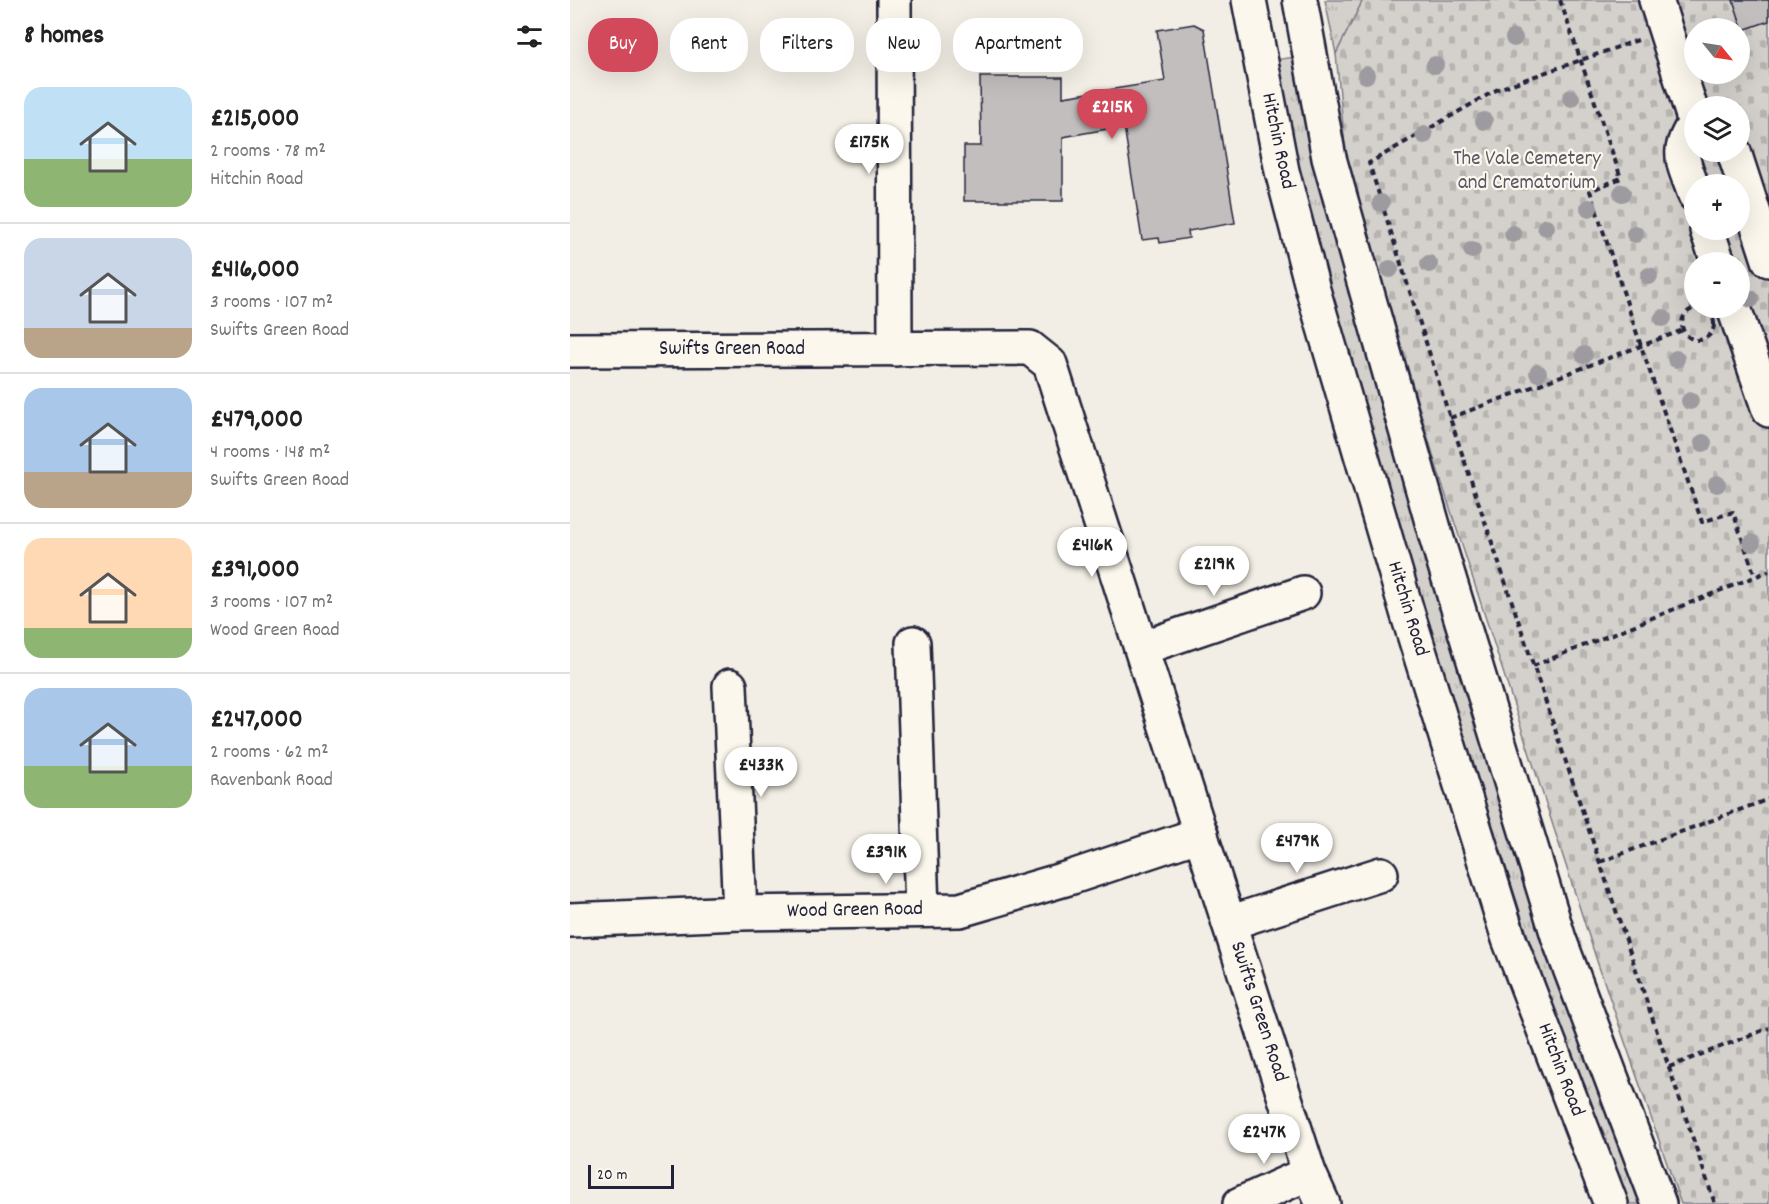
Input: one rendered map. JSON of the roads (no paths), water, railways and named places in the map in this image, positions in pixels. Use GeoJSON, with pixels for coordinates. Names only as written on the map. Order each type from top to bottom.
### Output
{"type":"FeatureCollection","features":[{"type":"Feature","properties":{"kind":"street"},"geometry":{"type":"LineString","coordinates":[[894,0],[895,349]]}},
{"type":"Feature","properties":{"kind":"street","name":"Hitchin Road"},"geometry":{"type":"LineString","coordinates":[[1249,0],[1282,171],[1313,290],[1408,615],[1509,939],[1611,1204]]}},
{"type":"Feature","properties":{"kind":"street"},"geometry":{"type":"LineString","coordinates":[[1300,0],[1329,158],[1436,536],[1559,939],[1659,1204]]}},
{"type":"Feature","properties":{"kind":"street"},"geometry":{"type":"LineString","coordinates":[[1656,0],[1687,96]]}},
{"type":"Feature","properties":{"kind":"street"},"geometry":{"type":"LineString","coordinates":[[1684,138],[1681,156],[1687,174]]}},
{"type":"Feature","properties":{"kind":"street"},"geometry":{"type":"LineString","coordinates":[[1737,162],[1769,260]]}},
{"type":"Feature","properties":{"kind":"street"},"geometry":{"type":"LineString","coordinates":[[1737,318],[1769,410]]}},
{"type":"Feature","properties":{"kind":"street","name":"Swifts Green Road"},"geometry":{"type":"LineString","coordinates":[[570,350],[1030,348],[1050,364],[1309,1173],[1323,1204]]}},
{"type":"Feature","properties":{"kind":"street"},"geometry":{"type":"LineString","coordinates":[[1142,648],[1303,593]]}},
{"type":"Feature","properties":{"kind":"street"},"geometry":{"type":"LineString","coordinates":[[913,643],[922,910]]}},
{"type":"Feature","properties":{"kind":"street"},"geometry":{"type":"LineString","coordinates":[[730,686],[740,913]]}},
{"type":"Feature","properties":{"kind":"street","name":"Wood Green Road"},"geometry":{"type":"LineString","coordinates":[[570,920],[740,913],[960,910],[1072,877],[1200,834]]}},
{"type":"Feature","properties":{"kind":"street","name":"Swifts Green Road"},"geometry":{"type":"LineString","coordinates":[[1229,923],[1381,874]]}},
{"type":"Feature","properties":{"kind":"street"},"geometry":{"type":"LineString","coordinates":[[1240,1204],[1309,1173]]}},
{"type":"Feature","properties":{"kind":"park label","name":"The Vale Cemetery and Crematorium"},"geometry":{"type":"Point","coordinates":[1527,172]}}]}
